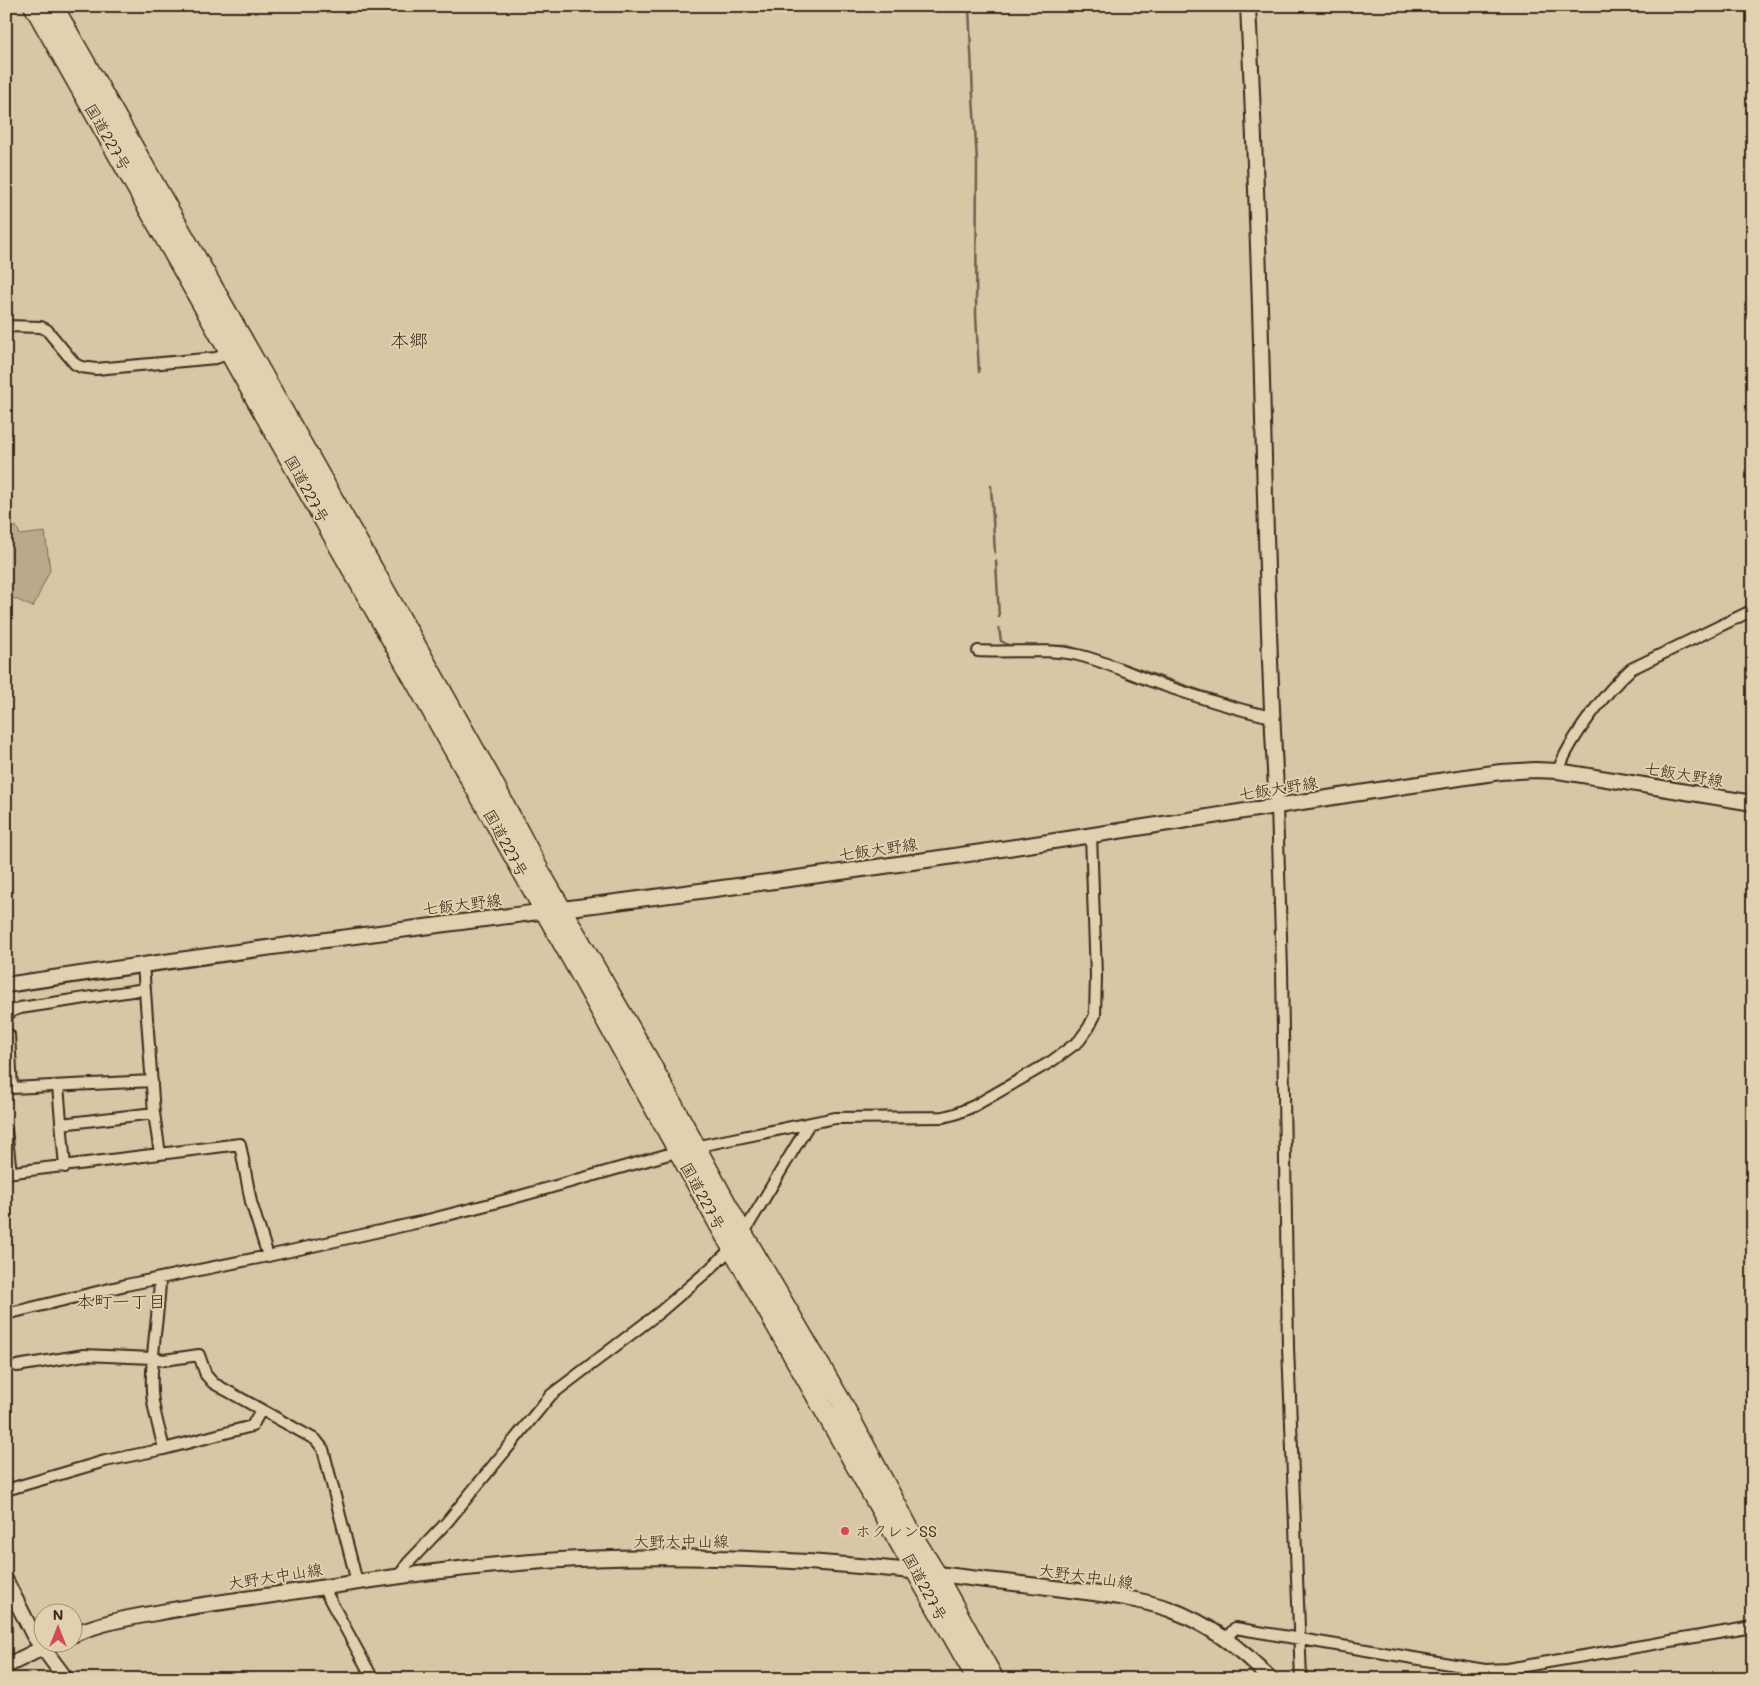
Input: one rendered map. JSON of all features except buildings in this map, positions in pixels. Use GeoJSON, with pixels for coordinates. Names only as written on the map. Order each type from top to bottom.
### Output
{"type":"FeatureCollection","features":[{"type":"Feature","properties":{"kind":"highway","name":"国道227号"},"geometry":{"type":"LineString","coordinates":[[34,6],[230,353],[553,910],[644,1051],[687,1149],[737,1241],[832,1384],[914,1538],[926,1572],[977,1679]]}},
{"type":"Feature","properties":{"kind":"highway","name":"国道227号"},"geometry":{"type":"LineString","coordinates":[[53,6],[490,777],[540,872],[553,910]]}},
{"type":"Feature","properties":{"kind":"highway","name":"国道227号"},"geometry":{"type":"LineString","coordinates":[[926,1572],[994,1679]]}},
{"type":"Feature","properties":{"kind":"main road"},"geometry":{"type":"LineString","coordinates":[[1248,6],[1260,298],[1266,568],[1277,806]]}},
{"type":"Feature","properties":{"kind":"main road","name":"七飯大野線"},"geometry":{"type":"LineString","coordinates":[[6,985],[143,964],[971,854],[1501,772],[1558,771],[1753,803]]}},
{"type":"Feature","properties":{"kind":"main road","name":"大野大中山線"},"geometry":{"type":"LineString","coordinates":[[82,1631],[110,1621],[398,1576],[516,1563],[638,1558],[741,1558],[926,1572],[1115,1596],[1145,1602],[1186,1616],[1225,1640],[1270,1679]]}},
{"type":"Feature","properties":{"kind":"main road"},"geometry":{"type":"LineString","coordinates":[[6,1581],[32,1632]]}},
{"type":"Feature","properties":{"kind":"main road"},"geometry":{"type":"LineString","coordinates":[[6,1666],[36,1652]]}},
{"type":"Feature","properties":{"kind":"main road"},"geometry":{"type":"LineString","coordinates":[[52,1652],[66,1679]]}},
{"type":"Feature","properties":{"kind":"street"},"geometry":{"type":"LineString","coordinates":[[6,326],[40,327],[47,330],[76,364],[81,367],[96,369],[216,358],[230,353],[252,357]]}},
{"type":"Feature","properties":{"kind":"street"},"geometry":{"type":"LineString","coordinates":[[1558,771],[1564,755],[1604,698],[1631,669],[1753,610]]}},
{"type":"Feature","properties":{"kind":"street"},"geometry":{"type":"LineString","coordinates":[[978,651],[1060,652],[1078,655],[1196,697],[1272,717]]}},
{"type":"Feature","properties":{"kind":"street"},"geometry":{"type":"LineString","coordinates":[[1277,806],[1282,970],[1288,1347],[1301,1679]]}},
{"type":"Feature","properties":{"kind":"street"},"geometry":{"type":"LineString","coordinates":[[6,1314],[88,1294],[430,1220],[687,1149],[835,1118],[927,1117],[955,1114],[974,1106],[1044,1066],[1079,1041],[1090,1027],[1095,1015],[1096,976],[1091,834]]}},
{"type":"Feature","properties":{"kind":"street"},"geometry":{"type":"LineString","coordinates":[[143,964],[154,1113],[160,1154]]}},
{"type":"Feature","properties":{"kind":"street"},"geometry":{"type":"LineString","coordinates":[[6,1016],[20,1008],[145,989]]}},
{"type":"Feature","properties":{"kind":"street"},"geometry":{"type":"LineString","coordinates":[[6,1034],[9,1035],[12,1088],[152,1082]]}},
{"type":"Feature","properties":{"kind":"street"},"geometry":{"type":"LineString","coordinates":[[58,1086],[65,1167]]}},
{"type":"Feature","properties":{"kind":"street"},"geometry":{"type":"LineString","coordinates":[[62,1124],[154,1113]]}},
{"type":"Feature","properties":{"kind":"street"},"geometry":{"type":"LineString","coordinates":[[398,1576],[447,1522],[551,1395],[660,1312],[737,1241],[809,1124]]}},
{"type":"Feature","properties":{"kind":"street"},"geometry":{"type":"LineString","coordinates":[[6,1130],[8,1173],[240,1144],[251,1202],[268,1256]]}},
{"type":"Feature","properties":{"kind":"street"},"geometry":{"type":"LineString","coordinates":[[160,1279],[152,1358],[152,1394],[164,1449]]}},
{"type":"Feature","properties":{"kind":"street"},"geometry":{"type":"LineString","coordinates":[[17,1366],[84,1355],[164,1360],[199,1355],[206,1376],[213,1383],[316,1440],[323,1449],[357,1582]]}},
{"type":"Feature","properties":{"kind":"street"},"geometry":{"type":"LineString","coordinates":[[6,1490],[106,1462],[252,1426],[261,1410]]}},
{"type":"Feature","properties":{"kind":"street"},"geometry":{"type":"LineString","coordinates":[[323,1587],[372,1679]]}},
{"type":"Feature","properties":{"kind":"street"},"geometry":{"type":"LineString","coordinates":[[1225,1640],[1235,1628],[1485,1670],[1507,1669],[1753,1627]]}},
{"type":"Feature","properties":{"kind":"shaded area"},"geometry":{"type":"Polygon","coordinates":[[[16,526],[20,535],[45,532],[50,570],[33,607],[6,595],[6,530],[16,526]]]}},
{"type":"Feature","properties":{"kind":"waterway"},"geometry":{"type":"LineString","coordinates":[[969,6],[977,161],[976,315],[979,372]]}},
{"type":"Feature","properties":{"kind":"waterway"},"geometry":{"type":"LineString","coordinates":[[991,486],[995,553]]}},
{"type":"Feature","properties":{"kind":"waterway"},"geometry":{"type":"LineString","coordinates":[[996,561],[999,617]]}},
{"type":"Feature","properties":{"kind":"waterway"},"geometry":{"type":"LineString","coordinates":[[999,628],[1001,641],[1012,647]]}},
{"type":"Feature","properties":{"kind":"waterway"},"geometry":{"type":"LineString","coordinates":[[1040,646],[1067,646],[1086,652]]}},
{"type":"Feature","properties":{"kind":"waterway"},"geometry":{"type":"LineString","coordinates":[[1120,663],[1245,706]]}},
{"type":"Feature","properties":{"kind":"place","name":"ホクレンSS"},"geometry":{"type":"Point","coordinates":[845,1531]}},
{"type":"Feature","properties":{"kind":"district","name":"本郷"},"geometry":{"type":"Point","coordinates":[409,340]}},
{"type":"Feature","properties":{"kind":"district","name":"本町一丁目"},"geometry":{"type":"Point","coordinates":[121,1302]}}]}
